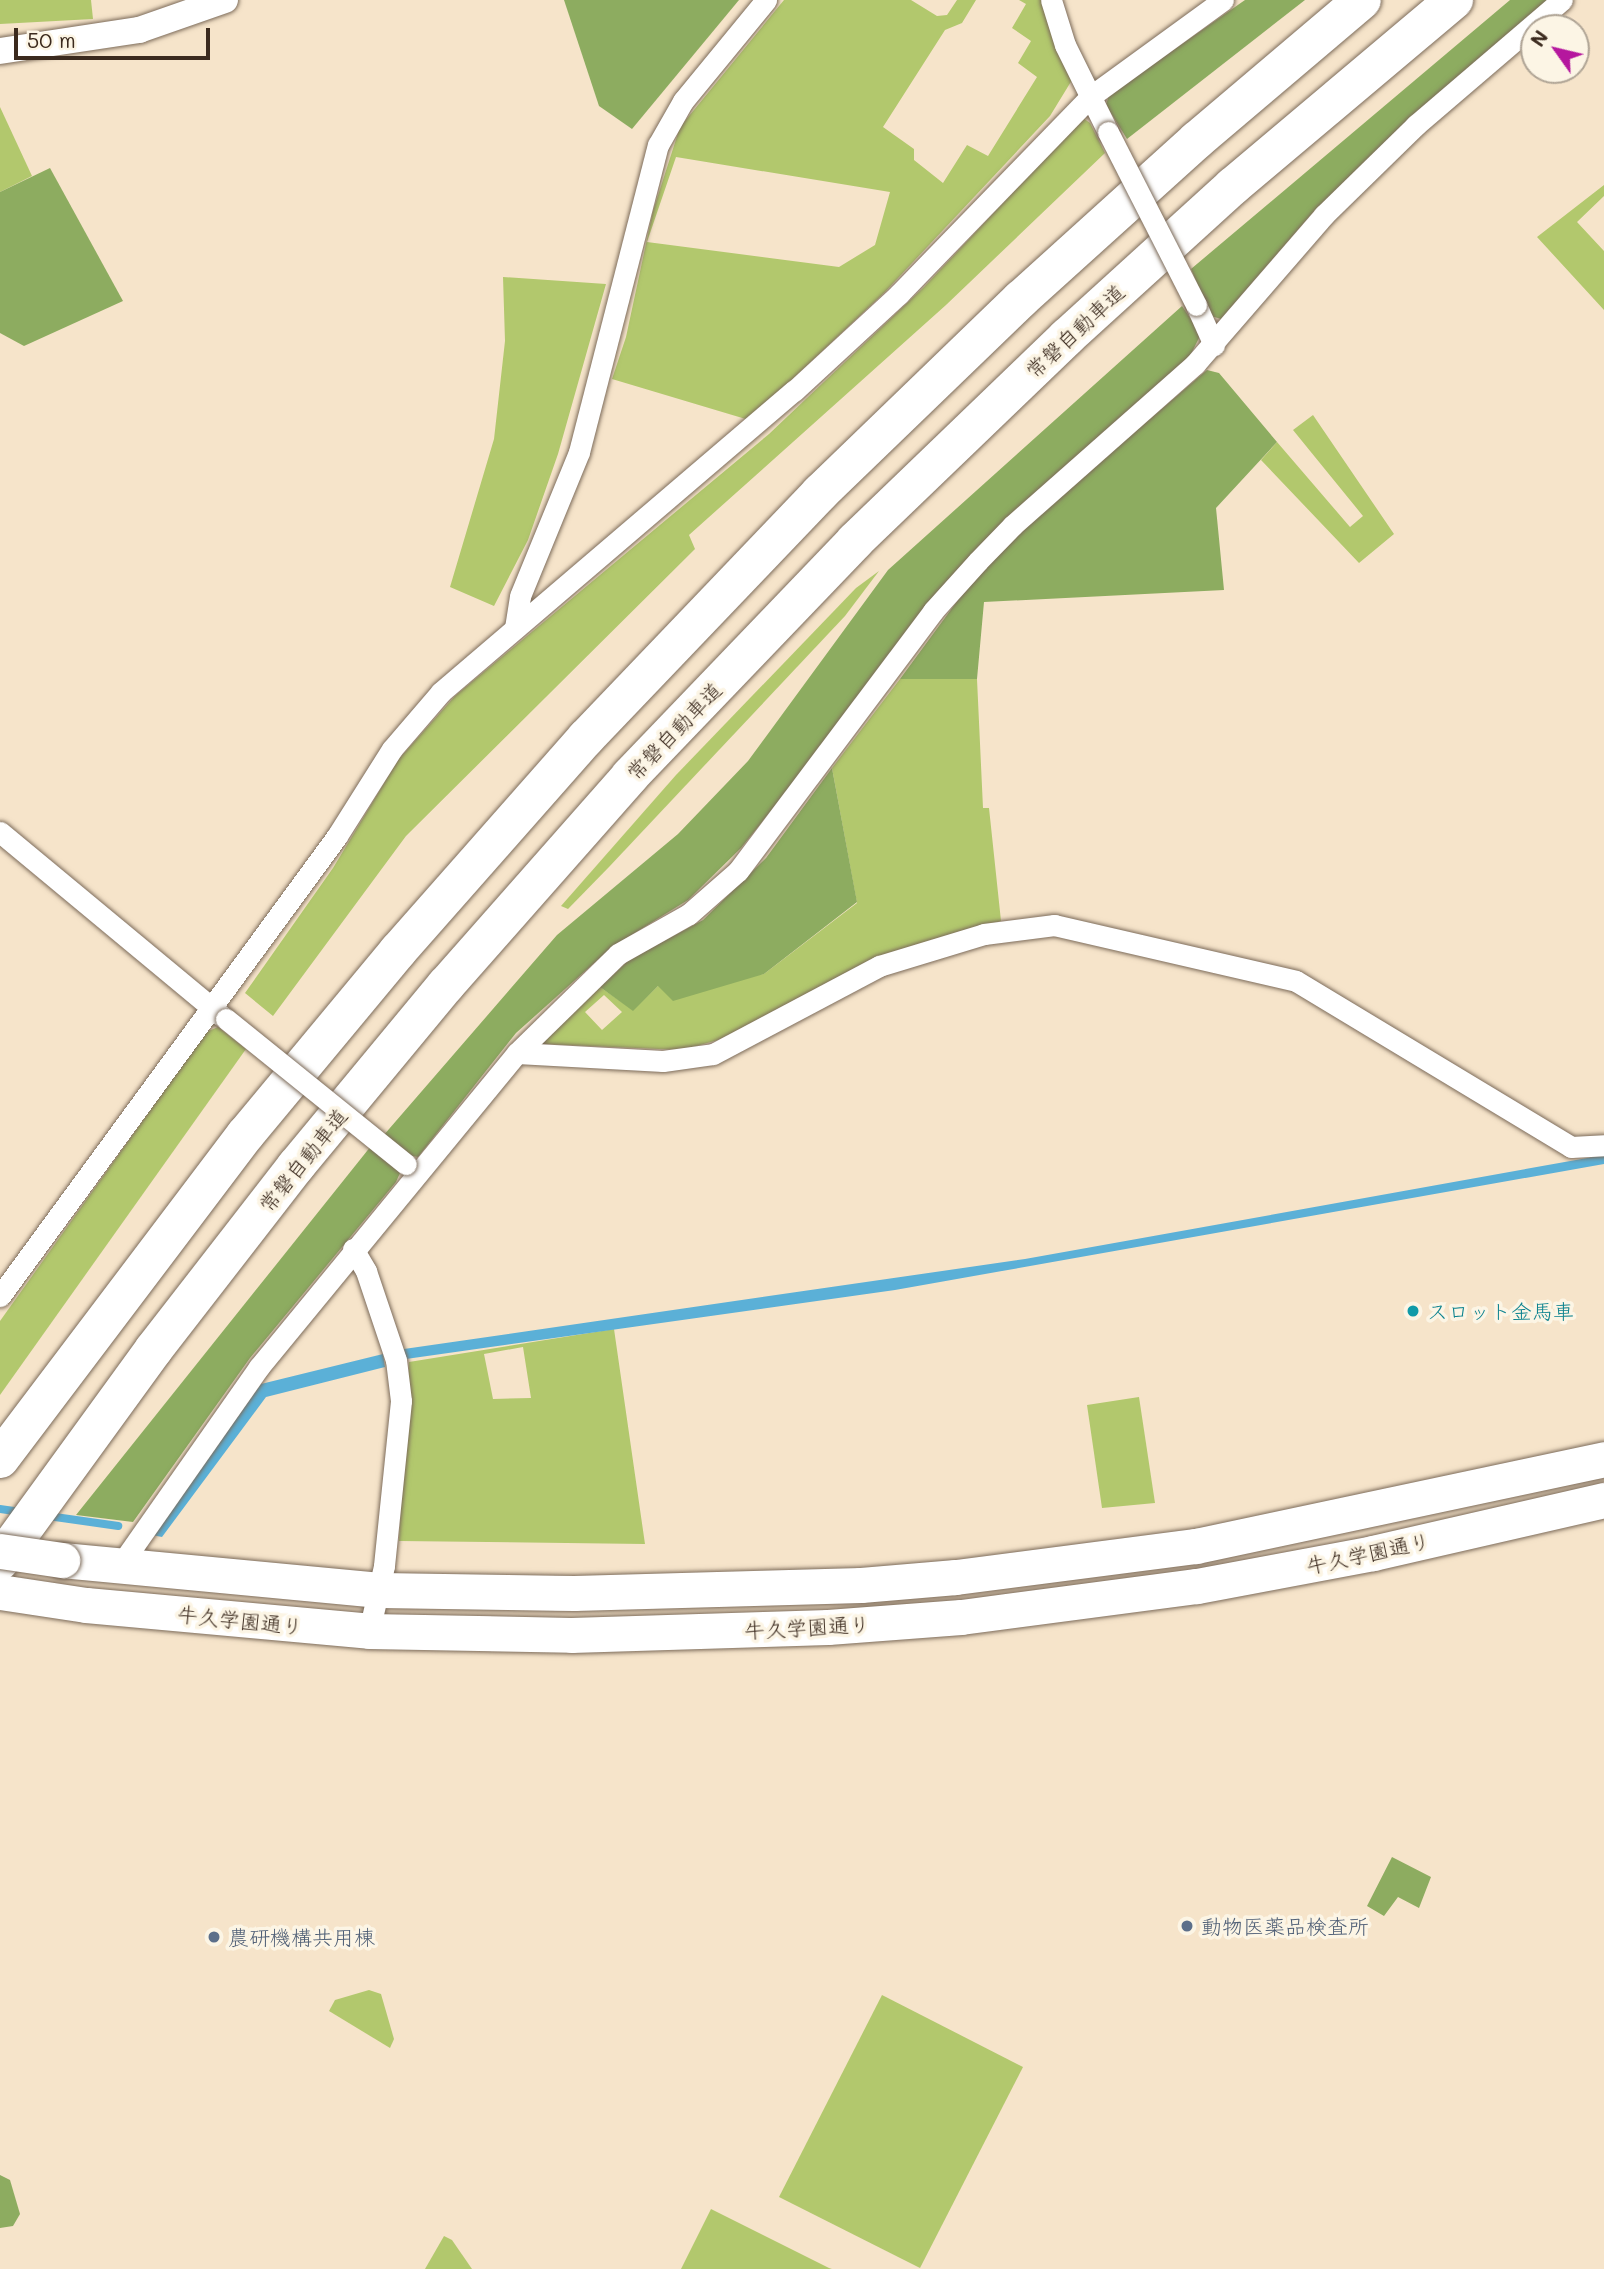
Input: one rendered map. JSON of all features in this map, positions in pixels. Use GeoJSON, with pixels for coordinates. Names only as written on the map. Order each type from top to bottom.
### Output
{"type":"FeatureCollection","features":[{"type":"Feature","properties":{"kind":"highway"},"geometry":{"type":"LineString","coordinates":[[0,1459],[246,1134],[398,951],[586,738],[820,493],[1021,299],[1197,140],[1362,0]]}},
{"type":"Feature","properties":{"kind":"highway","name":"常磐自動車道"},"geometry":{"type":"LineString","coordinates":[[0,1561],[154,1349],[296,1166],[446,985],[630,776],[855,541],[1067,337],[1233,186],[1454,0]]}},
{"type":"Feature","properties":{"kind":"highway","name":"牛久学園通り"},"geometry":{"type":"LineString","coordinates":[[0,1550],[120,1567],[380,1590],[766,1590],[956,1577],[1266,1534],[1604,1459]]}},
{"type":"Feature","properties":{"kind":"highway","name":"牛久学園通り"},"geometry":{"type":"LineString","coordinates":[[0,1592],[369,1631],[694,1633],[961,1617],[1276,1572],[1604,1500]]}},
{"type":"Feature","properties":{"kind":"street"},"geometry":{"type":"LineString","coordinates":[[0,51],[139,30],[225,0]]}},
{"type":"Feature","properties":{"kind":"street"},"geometry":{"type":"LineString","coordinates":[[515,628],[520,596],[544,546],[586,428],[658,145],[683,102],[766,0]]}},
{"type":"Feature","properties":{"kind":"street"},"geometry":{"type":"LineString","coordinates":[[1051,0],[1065,45],[1214,345]]}},
{"type":"Feature","properties":{"kind":"street"},"geometry":{"type":"LineString","coordinates":[[0,1296],[219,1013],[337,836],[391,749],[442,692],[794,391],[899,294],[1091,96],[1223,0]]}},
{"type":"Feature","properties":{"kind":"street"},"geometry":{"type":"LineString","coordinates":[[120,1567],[259,1367],[353,1249],[412,1169],[517,1053],[618,954],[689,914],[738,871],[933,611],[1013,525],[1214,345],[1324,215],[1416,125],[1562,0]]}},
{"type":"Feature","properties":{"kind":"street"},"geometry":{"type":"LineString","coordinates":[[0,832],[412,1169]]}},
{"type":"Feature","properties":{"kind":"street"},"geometry":{"type":"LineString","coordinates":[[517,1053],[694,1059],[746,1041],[879,966],[984,934],[1054,925],[1296,981],[1571,1147],[1604,1144]]}},
{"type":"Feature","properties":{"kind":"street"},"geometry":{"type":"LineString","coordinates":[[353,1249],[366,1272],[396,1360],[401,1401],[380,1590],[369,1631]]}},
{"type":"Feature","properties":{"kind":"green space"},"geometry":{"type":"Polygon","coordinates":[[[0,0],[91,0],[93,19],[0,24],[0,0]]]}},
{"type":"Feature","properties":{"kind":"green space"},"geometry":{"type":"Polygon","coordinates":[[[564,0],[739,0],[632,129],[599,106],[564,0]]]}},
{"type":"Feature","properties":{"kind":"green space"},"geometry":{"type":"Polygon","coordinates":[[[784,0],[911,0],[937,16],[947,15],[957,0],[976,0],[962,23],[945,30],[883,127],[914,149],[914,160],[943,183],[967,145],[988,156],[1037,77],[1018,63],[1031,41],[1012,28],[1026,4],[1019,0],[1041,0],[1072,80],[1050,116],[885,292],[749,420],[612,379],[626,337],[653,211],[680,127],[784,0]],[[676,157],[647,242],[839,267],[875,245],[890,192],[676,157]]]}},
{"type":"Feature","properties":{"kind":"green space"},"geometry":{"type":"Polygon","coordinates":[[[1245,0],[1305,0],[1127,139],[1106,105],[1109,95],[1245,0]]]}},
{"type":"Feature","properties":{"kind":"green space"},"geometry":{"type":"Polygon","coordinates":[[[1510,0],[1547,0],[1532,14],[1520,14],[1520,24],[1315,210],[1221,319],[1211,316],[1191,269],[1510,0]]]}},
{"type":"Feature","properties":{"kind":"green space"},"geometry":{"type":"Polygon","coordinates":[[[0,107],[32,176],[0,192],[0,107]]]}},
{"type":"Feature","properties":{"kind":"green space"},"geometry":{"type":"Polygon","coordinates":[[[1083,118],[1090,123],[1105,153],[946,305],[689,535],[695,549],[406,836],[273,1016],[245,993],[333,868],[398,760],[455,696],[769,434],[924,287],[1083,118]]]}},
{"type":"Feature","properties":{"kind":"green space"},"geometry":{"type":"Polygon","coordinates":[[[50,168],[123,301],[24,346],[0,333],[0,192],[50,168]]]}},
{"type":"Feature","properties":{"kind":"green space"},"geometry":{"type":"Polygon","coordinates":[[[1604,185],[1604,196],[1577,222],[1604,251],[1604,310],[1537,237],[1604,185]]]}},
{"type":"Feature","properties":{"kind":"green space"},"geometry":{"type":"Polygon","coordinates":[[[503,277],[606,284],[558,454],[528,540],[494,606],[450,587],[494,439],[505,341],[503,277]]]}},
{"type":"Feature","properties":{"kind":"green space"},"geometry":{"type":"Polygon","coordinates":[[[1182,306],[1201,334],[1190,356],[999,527],[741,848],[688,900],[612,947],[516,1033],[418,1157],[407,1155],[383,1136],[557,935],[678,834],[748,761],[888,570],[1182,306]]]}},
{"type":"Feature","properties":{"kind":"green space"},"geometry":{"type":"Polygon","coordinates":[[[1207,370],[1219,373],[1277,442],[1216,508],[1224,590],[984,602],[977,679],[900,679],[958,600],[1015,535],[1207,370]]]}},
{"type":"Feature","properties":{"kind":"green space"},"geometry":{"type":"Polygon","coordinates":[[[1313,415],[1394,534],[1359,563],[1261,460],[1277,442],[1350,527],[1363,516],[1293,430],[1313,415]]]}},
{"type":"Feature","properties":{"kind":"green space"},"geometry":{"type":"Polygon","coordinates":[[[879,571],[845,616],[609,867],[568,909],[561,906],[676,775],[856,588],[879,571]]]}},
{"type":"Feature","properties":{"kind":"green space"},"geometry":{"type":"Polygon","coordinates":[[[900,679],[977,679],[983,808],[989,808],[1001,921],[899,951],[718,1040],[682,1050],[543,1044],[542,1040],[600,987],[633,1010],[658,986],[764,974],[857,903],[832,768],[900,679]],[[604,995],[585,1012],[602,1030],[622,1012],[604,995]]]}},
{"type":"Feature","properties":{"kind":"green space"},"geometry":{"type":"Polygon","coordinates":[[[832,768],[857,902],[764,974],[673,1001],[658,986],[633,1011],[600,987],[629,960],[703,920],[766,858],[832,768]]]}},
{"type":"Feature","properties":{"kind":"green space"},"geometry":{"type":"Polygon","coordinates":[[[218,1027],[246,1049],[0,1395],[0,1321],[206,1032],[218,1027]]]}},
{"type":"Feature","properties":{"kind":"green space"},"geometry":{"type":"Polygon","coordinates":[[[371,1146],[400,1173],[396,1182],[250,1358],[133,1522],[76,1515],[371,1146]]]}},
{"type":"Feature","properties":{"kind":"green space"},"geometry":{"type":"Polygon","coordinates":[[[614,1329],[645,1544],[399,1541],[409,1362],[614,1329]],[[523,1347],[484,1354],[493,1399],[531,1398],[523,1347]]]}},
{"type":"Feature","properties":{"kind":"green space"},"geometry":{"type":"Polygon","coordinates":[[[1139,1397],[1155,1503],[1102,1508],[1087,1405],[1139,1397]]]}},
{"type":"Feature","properties":{"kind":"green space"},"geometry":{"type":"Polygon","coordinates":[[[1392,1857],[1431,1877],[1419,1908],[1398,1897],[1384,1916],[1367,1906],[1392,1857]]]}},
{"type":"Feature","properties":{"kind":"green space"},"geometry":{"type":"Polygon","coordinates":[[[369,1990],[381,1994],[394,2039],[390,2048],[329,2011],[335,2000],[369,1990]]]}},
{"type":"Feature","properties":{"kind":"green space"},"geometry":{"type":"Polygon","coordinates":[[[882,1995],[1023,2067],[920,2268],[779,2197],[882,1995]]]}},
{"type":"Feature","properties":{"kind":"green space"},"geometry":{"type":"Polygon","coordinates":[[[0,2175],[10,2180],[20,2214],[13,2226],[0,2228],[0,2175]]]}},
{"type":"Feature","properties":{"kind":"green space"},"geometry":{"type":"Polygon","coordinates":[[[711,2209],[829,2268],[832,2269],[681,2269],[711,2209]]]}},
{"type":"Feature","properties":{"kind":"green space"},"geometry":{"type":"Polygon","coordinates":[[[444,2236],[452,2240],[472,2269],[425,2269],[444,2236]]]}},
{"type":"Feature","properties":{"kind":"water"},"geometry":{"type":"Polygon","coordinates":[[[1604,1155],[1604,1164],[895,1290],[406,1359],[404,1349],[1025,1259],[1604,1155]]]}},
{"type":"Feature","properties":{"kind":"water"},"geometry":{"type":"Polygon","coordinates":[[[383,1354],[385,1367],[266,1397],[162,1537],[152,1535],[261,1384],[383,1354]]]}},
{"type":"Feature","properties":{"kind":"waterway"},"geometry":{"type":"LineString","coordinates":[[0,1509],[21,1512]]}},
{"type":"Feature","properties":{"kind":"waterway"},"geometry":{"type":"LineString","coordinates":[[48,1516],[118,1526]]}},
{"type":"Feature","properties":{"kind":"place","name":"スロット金馬車"},"geometry":{"type":"Point","coordinates":[1413,1311]}},
{"type":"Feature","properties":{"kind":"place","name":"動物医薬品検査所"},"geometry":{"type":"Point","coordinates":[1187,1926]}},
{"type":"Feature","properties":{"kind":"place","name":"農研機構共用棟"},"geometry":{"type":"Point","coordinates":[214,1937]}}]}
